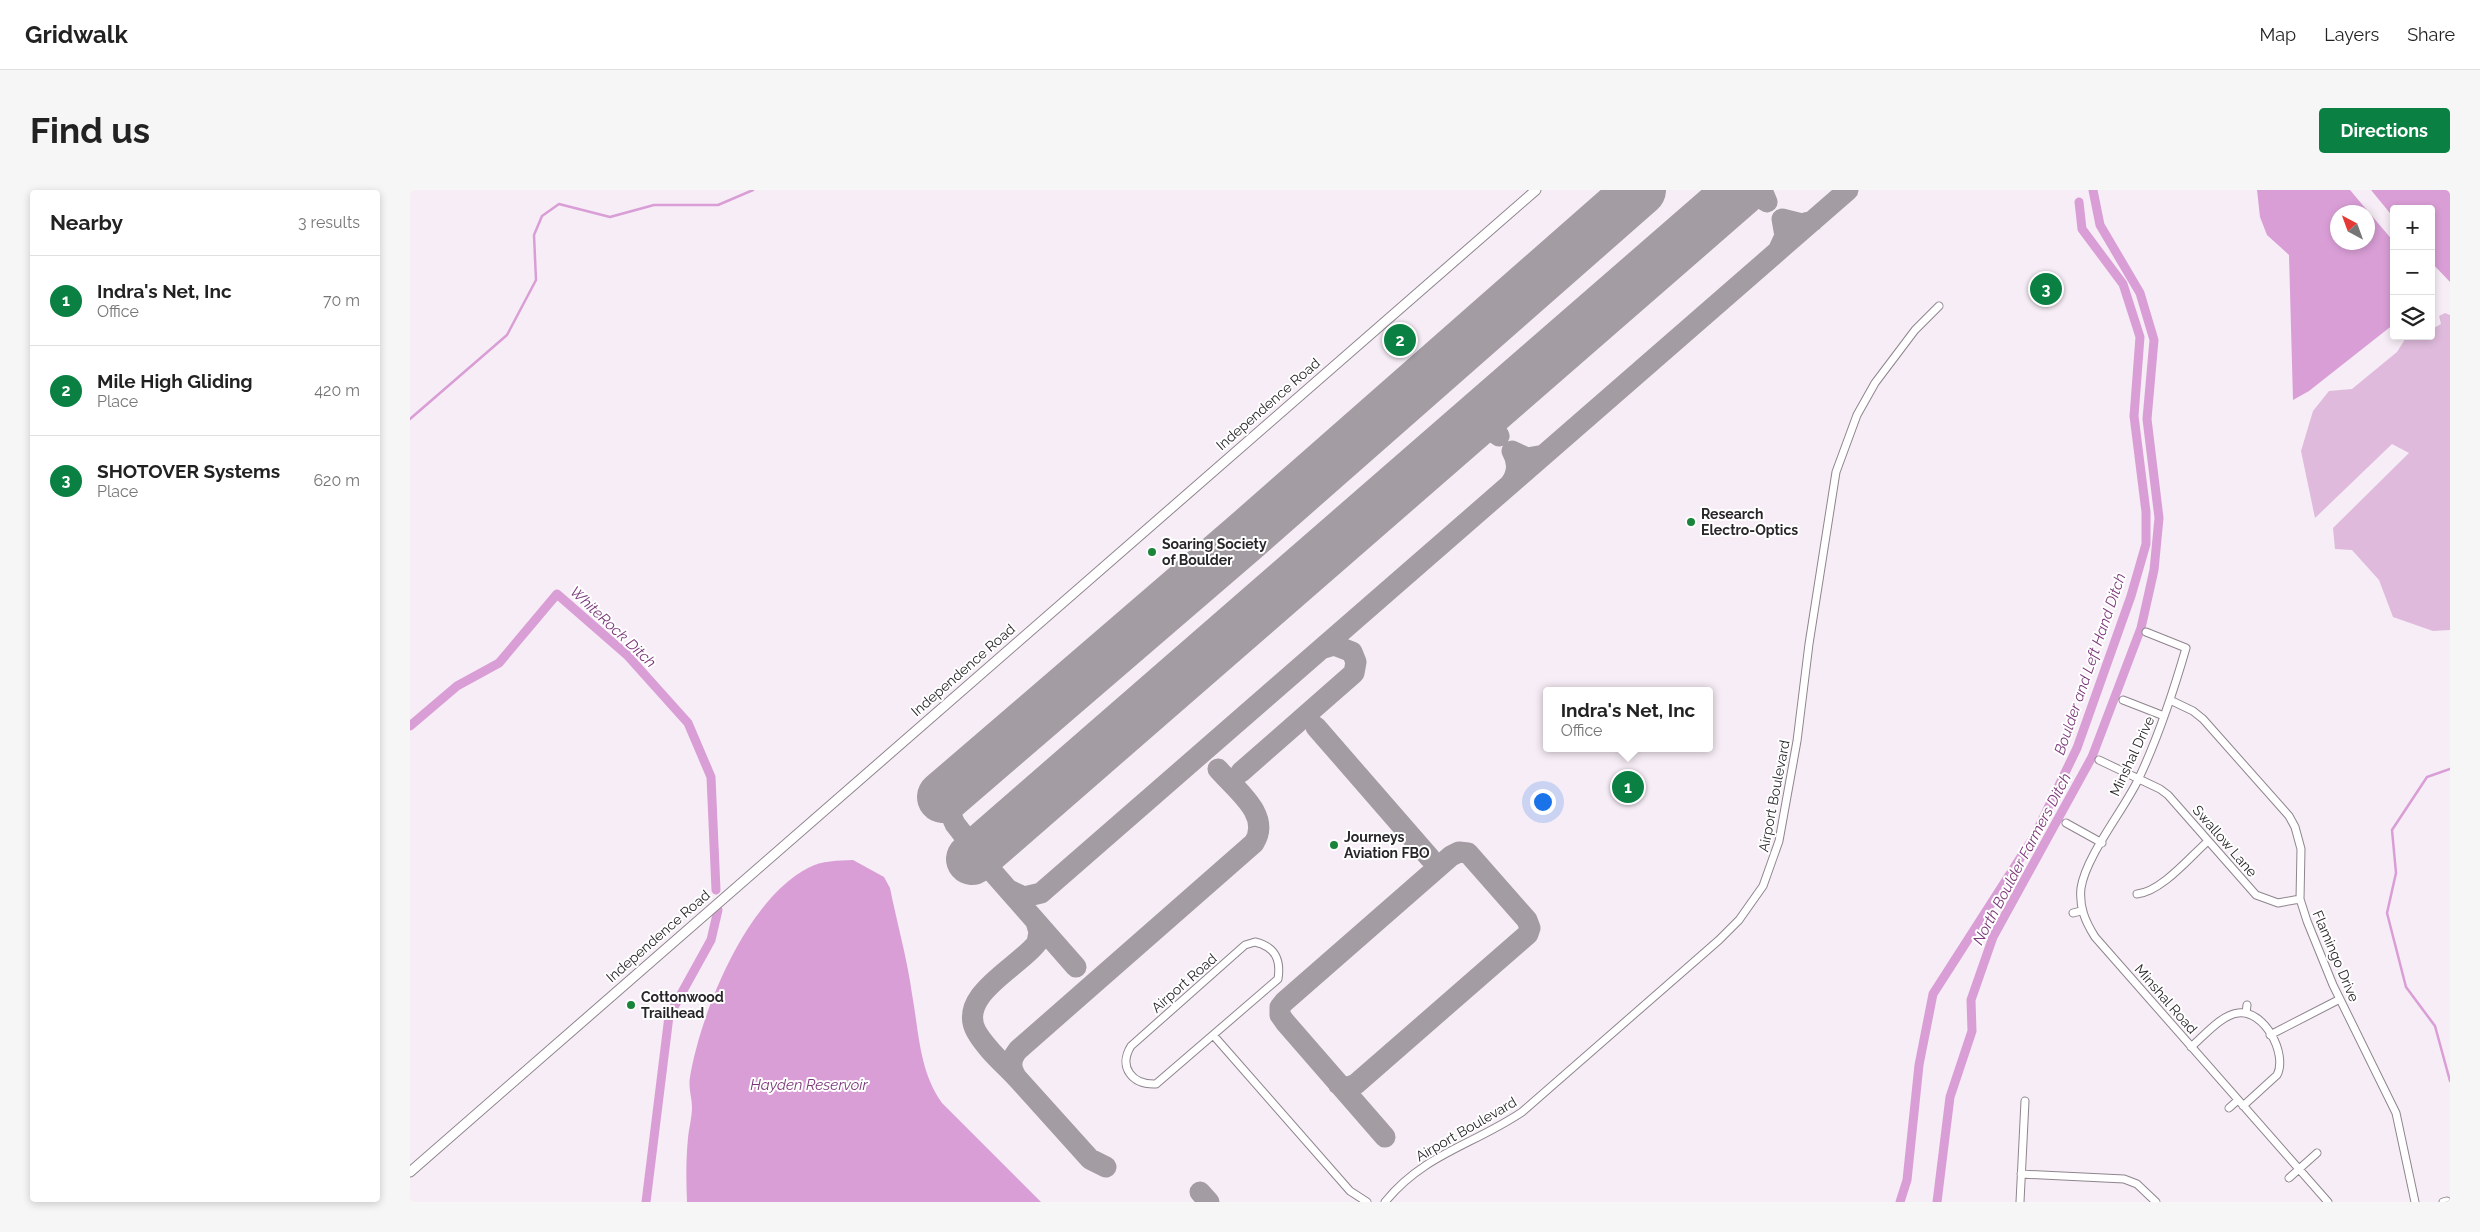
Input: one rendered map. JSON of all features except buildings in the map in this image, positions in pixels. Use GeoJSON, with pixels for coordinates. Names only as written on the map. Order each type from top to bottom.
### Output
{"type":"FeatureCollection","features":[{"type":"Feature","properties":{"kind":"street","name":"Independence Road"},"geometry":{"type":"LineString","coordinates":[[410,1172],[1536,190]]}},
{"type":"Feature","properties":{"kind":"street","name":"Airport Boulevard"},"geometry":{"type":"LineString","coordinates":[[1385,1202],[1396,1189],[1427,1163],[1502,1125],[1522,1112],[1711,946],[1739,920],[1759,892],[1769,872],[1779,841],[1797,741],[1808,644],[1836,472],[1857,415],[1875,383],[1914,330],[1940,306]]}},
{"type":"Feature","properties":{"kind":"street","name":"Minshal Drive"},"geometry":{"type":"LineString","coordinates":[[2081,911],[2080,900],[2084,874],[2138,780],[2170,700],[2186,648],[2146,632]]}},
{"type":"Feature","properties":{"kind":"street"},"geometry":{"type":"LineString","coordinates":[[2123,700],[2164,716]]}},
{"type":"Feature","properties":{"kind":"street","name":"Flamingo Drive"},"geometry":{"type":"LineString","coordinates":[[2170,700],[2193,711],[2204,719],[2293,822],[2301,849],[2300,899],[2307,921],[2340,999],[2396,1113],[2415,1202]]}},
{"type":"Feature","properties":{"kind":"street","name":"Swallow Lane"},"geometry":{"type":"LineString","coordinates":[[2099,760],[2138,780],[2160,788],[2256,894],[2278,902],[2300,899]]}},
{"type":"Feature","properties":{"kind":"street"},"geometry":{"type":"LineString","coordinates":[[2066,823],[2102,843]]}},
{"type":"Feature","properties":{"kind":"street"},"geometry":{"type":"LineString","coordinates":[[2137,894],[2146,894],[2156,887],[2208,841]]}},
{"type":"Feature","properties":{"kind":"street"},"geometry":{"type":"LineString","coordinates":[[2072,913],[2081,911]]}},
{"type":"Feature","properties":{"kind":"street","name":"Minshal Road"},"geometry":{"type":"LineString","coordinates":[[2081,911],[2095,938],[2328,1202]]}},
{"type":"Feature","properties":{"kind":"street","name":"Airport Road"},"geometry":{"type":"LineString","coordinates":[[1255,942],[1264,944],[1273,952],[1280,964],[1278,979],[1214,1036],[1156,1084],[1144,1084],[1126,1069],[1125,1060],[1131,1046],[1245,945],[1255,942]]}},
{"type":"Feature","properties":{"kind":"street"},"geometry":{"type":"LineString","coordinates":[[2270,1035],[2340,999]]}},
{"type":"Feature","properties":{"kind":"street"},"geometry":{"type":"LineString","coordinates":[[2246,1013],[2247,1004]]}},
{"type":"Feature","properties":{"kind":"street"},"geometry":{"type":"LineString","coordinates":[[2191,1047],[2232,1014],[2246,1013],[2256,1016],[2263,1022],[2280,1054],[2284,1067],[2244,1106]]}},
{"type":"Feature","properties":{"kind":"street"},"geometry":{"type":"LineString","coordinates":[[1214,1036],[1350,1191],[1356,1202]]}},
{"type":"Feature","properties":{"kind":"street"},"geometry":{"type":"LineString","coordinates":[[2229,1108],[2238,1100]]}},
{"type":"Feature","properties":{"kind":"street"},"geometry":{"type":"LineString","coordinates":[[2020,1202],[2025,1101]]}},
{"type":"Feature","properties":{"kind":"street"},"geometry":{"type":"LineString","coordinates":[[2289,1178],[2317,1152]]}},
{"type":"Feature","properties":{"kind":"street"},"geometry":{"type":"LineString","coordinates":[[2021,1174],[2124,1179],[2137,1184],[2156,1202]]}},
{"type":"Feature","properties":{"kind":"street"},"geometry":{"type":"LineString","coordinates":[[1350,1191],[1367,1202]]}},
{"type":"Feature","properties":{"kind":"shaded area"},"geometry":{"type":"Polygon","coordinates":[[[2445,313],[2450,315],[2450,630],[2433,631],[2393,617],[2379,580],[2352,550],[2335,549],[2333,528],[2409,453],[2392,444],[2315,518],[2301,451],[2313,411],[2329,391],[2352,389],[2397,352],[2404,340],[2435,340],[2435,327],[2441,324],[2439,316],[2445,313]]]}},
{"type":"Feature","properties":{"kind":"water"},"geometry":{"type":"Polygon","coordinates":[[[2257,190],[2350,190],[2363,205],[2330,205],[2330,250],[2375,250],[2375,220],[2390,237],[2390,327],[2309,391],[2293,400],[2289,255],[2267,235],[2260,217],[2257,190]]]}},
{"type":"Feature","properties":{"kind":"water"},"geometry":{"type":"Polygon","coordinates":[[[2371,190],[2450,190],[2450,282],[2435,266],[2435,205],[2390,205],[2390,213],[2371,190]]]}},
{"type":"Feature","properties":{"kind":"water","name":"Hayden Reservoir"},"geometry":{"type":"Polygon","coordinates":[[[853,860],[884,877],[890,888],[907,967],[921,1051],[934,1091],[942,1103],[1041,1202],[687,1202],[687,1154],[692,1115],[690,1077],[704,1021],[730,960],[746,931],[765,905],[786,884],[813,865],[830,861],[853,860]]]}},
{"type":"Feature","properties":{"kind":"waterway"},"geometry":{"type":"LineString","coordinates":[[410,419],[507,335],[536,280],[534,235],[542,216],[559,204],[610,217],[654,205],[718,205],[753,190]]}},
{"type":"Feature","properties":{"kind":"waterway","name":"North Boulder Farmers Ditch"},"geometry":{"type":"LineString","coordinates":[[1937,1202],[1950,1097],[1972,1031],[1971,1000],[1993,937],[2092,757],[2141,628],[2154,570],[2159,518],[2147,419],[2154,340],[2140,293],[2100,225],[2093,190]]}},
{"type":"Feature","properties":{"kind":"waterway","name":"Boulder and Left Hand Ditch"},"geometry":{"type":"LineString","coordinates":[[1900,1202],[1907,1180],[1919,1065],[1933,994],[2035,835],[2077,748],[2131,596],[2146,544],[2146,512],[2134,416],[2140,337],[2123,284],[2082,229],[2079,202]]}},
{"type":"Feature","properties":{"kind":"waterway","name":"WhiteRock Ditch"},"geometry":{"type":"LineString","coordinates":[[410,726],[457,686],[499,663],[557,594],[627,655],[688,723],[711,777],[716,890]]}},
{"type":"Feature","properties":{"kind":"waterway"},"geometry":{"type":"LineString","coordinates":[[2450,769],[2427,777],[2392,830],[2396,873],[2387,913],[2406,987],[2435,1026],[2450,1081]]}},
{"type":"Feature","properties":{"kind":"waterway"},"geometry":{"type":"LineString","coordinates":[[646,1202],[669,1016],[711,940],[718,910]]}},
{"type":"Feature","properties":{"kind":"taxiway"},"geometry":{"type":"LineString","coordinates":[[1729,200],[1748,194],[1758,196],[1767,202],[1762,190]]}},
{"type":"Feature","properties":{"kind":"taxiway"},"geometry":{"type":"LineString","coordinates":[[1009,890],[1024,897],[1041,893],[1848,190]]}},
{"type":"Feature","properties":{"kind":"taxiway"},"geometry":{"type":"LineString","coordinates":[[1778,251],[1785,236],[1782,219],[1802,224],[1813,221]]}},
{"type":"Feature","properties":{"kind":"taxiway"},"geometry":{"type":"LineString","coordinates":[[1461,433],[1481,428],[1490,430],[1499,436],[1494,417],[1501,399]]}},
{"type":"Feature","properties":{"kind":"taxiway"},"geometry":{"type":"LineString","coordinates":[[1510,484],[1517,468],[1512,451],[1527,458],[1544,455]]}},
{"type":"Feature","properties":{"kind":"taxiway"},"geometry":{"type":"LineString","coordinates":[[1241,772],[1354,673],[1356,662],[1352,652],[1334,645],[1321,649]]}},
{"type":"Feature","properties":{"kind":"taxiway"},"geometry":{"type":"LineString","coordinates":[[1316,727],[1430,858]]}},
{"type":"Feature","properties":{"kind":"taxiway"},"geometry":{"type":"LineString","coordinates":[[1106,1167],[1090,1159],[1017,1078],[1012,1067],[1013,1057],[1018,1050],[1254,843],[1258,833],[1258,822],[1255,813],[1242,794],[1218,769]]}},
{"type":"Feature","properties":{"kind":"taxiway"},"geometry":{"type":"LineString","coordinates":[[943,797],[955,824],[990,869]]}},
{"type":"Feature","properties":{"kind":"taxiway"},"geometry":{"type":"LineString","coordinates":[[1000,836],[991,848],[990,869],[1076,967]]}},
{"type":"Feature","properties":{"kind":"taxiway"},"geometry":{"type":"LineString","coordinates":[[1338,1084],[1346,1088],[1356,1084],[1528,934],[1530,928],[1527,920],[1468,853],[1459,852],[1451,856],[1280,1007],[1280,1015],[1285,1022],[1385,1137]]}},
{"type":"Feature","properties":{"kind":"taxiway"},"geometry":{"type":"LineString","coordinates":[[1017,1078],[985,1044],[976,1031],[972,1018],[975,1005],[982,994],[1037,943],[1039,932],[1036,922]]}},
{"type":"Feature","properties":{"kind":"taxiway"},"geometry":{"type":"LineString","coordinates":[[1200,1192],[1209,1202]]}},
{"type":"Feature","properties":{"kind":"runway"},"geometry":{"type":"LineString","coordinates":[[943,797],[1244,538],[1640,190]]}},
{"type":"Feature","properties":{"kind":"runway"},"geometry":{"type":"LineString","coordinates":[[972,859],[1741,190]]}},
{"type":"Feature","properties":{"kind":"place","name":"SHOTOVER Systems"},"geometry":{"type":"Point","coordinates":[2046,289]}},
{"type":"Feature","properties":{"kind":"place","name":"Mile High Gliding"},"geometry":{"type":"Point","coordinates":[1400,340]}},
{"type":"Feature","properties":{"kind":"place","name":"Research Electro-Optics"},"geometry":{"type":"Point","coordinates":[1691,522]}},
{"type":"Feature","properties":{"kind":"place","name":"Soaring Society of Boulder"},"geometry":{"type":"Point","coordinates":[1152,552]}},
{"type":"Feature","properties":{"kind":"place","name":"Indra's Net, Inc"},"geometry":{"type":"Point","coordinates":[1628,787]}},
{"type":"Feature","properties":{"kind":"place","name":"Journeys Aviation FBO"},"geometry":{"type":"Point","coordinates":[1334,845]}},
{"type":"Feature","properties":{"kind":"place","name":"Cottonwood Trailhead"},"geometry":{"type":"Point","coordinates":[631,1005]}}]}
